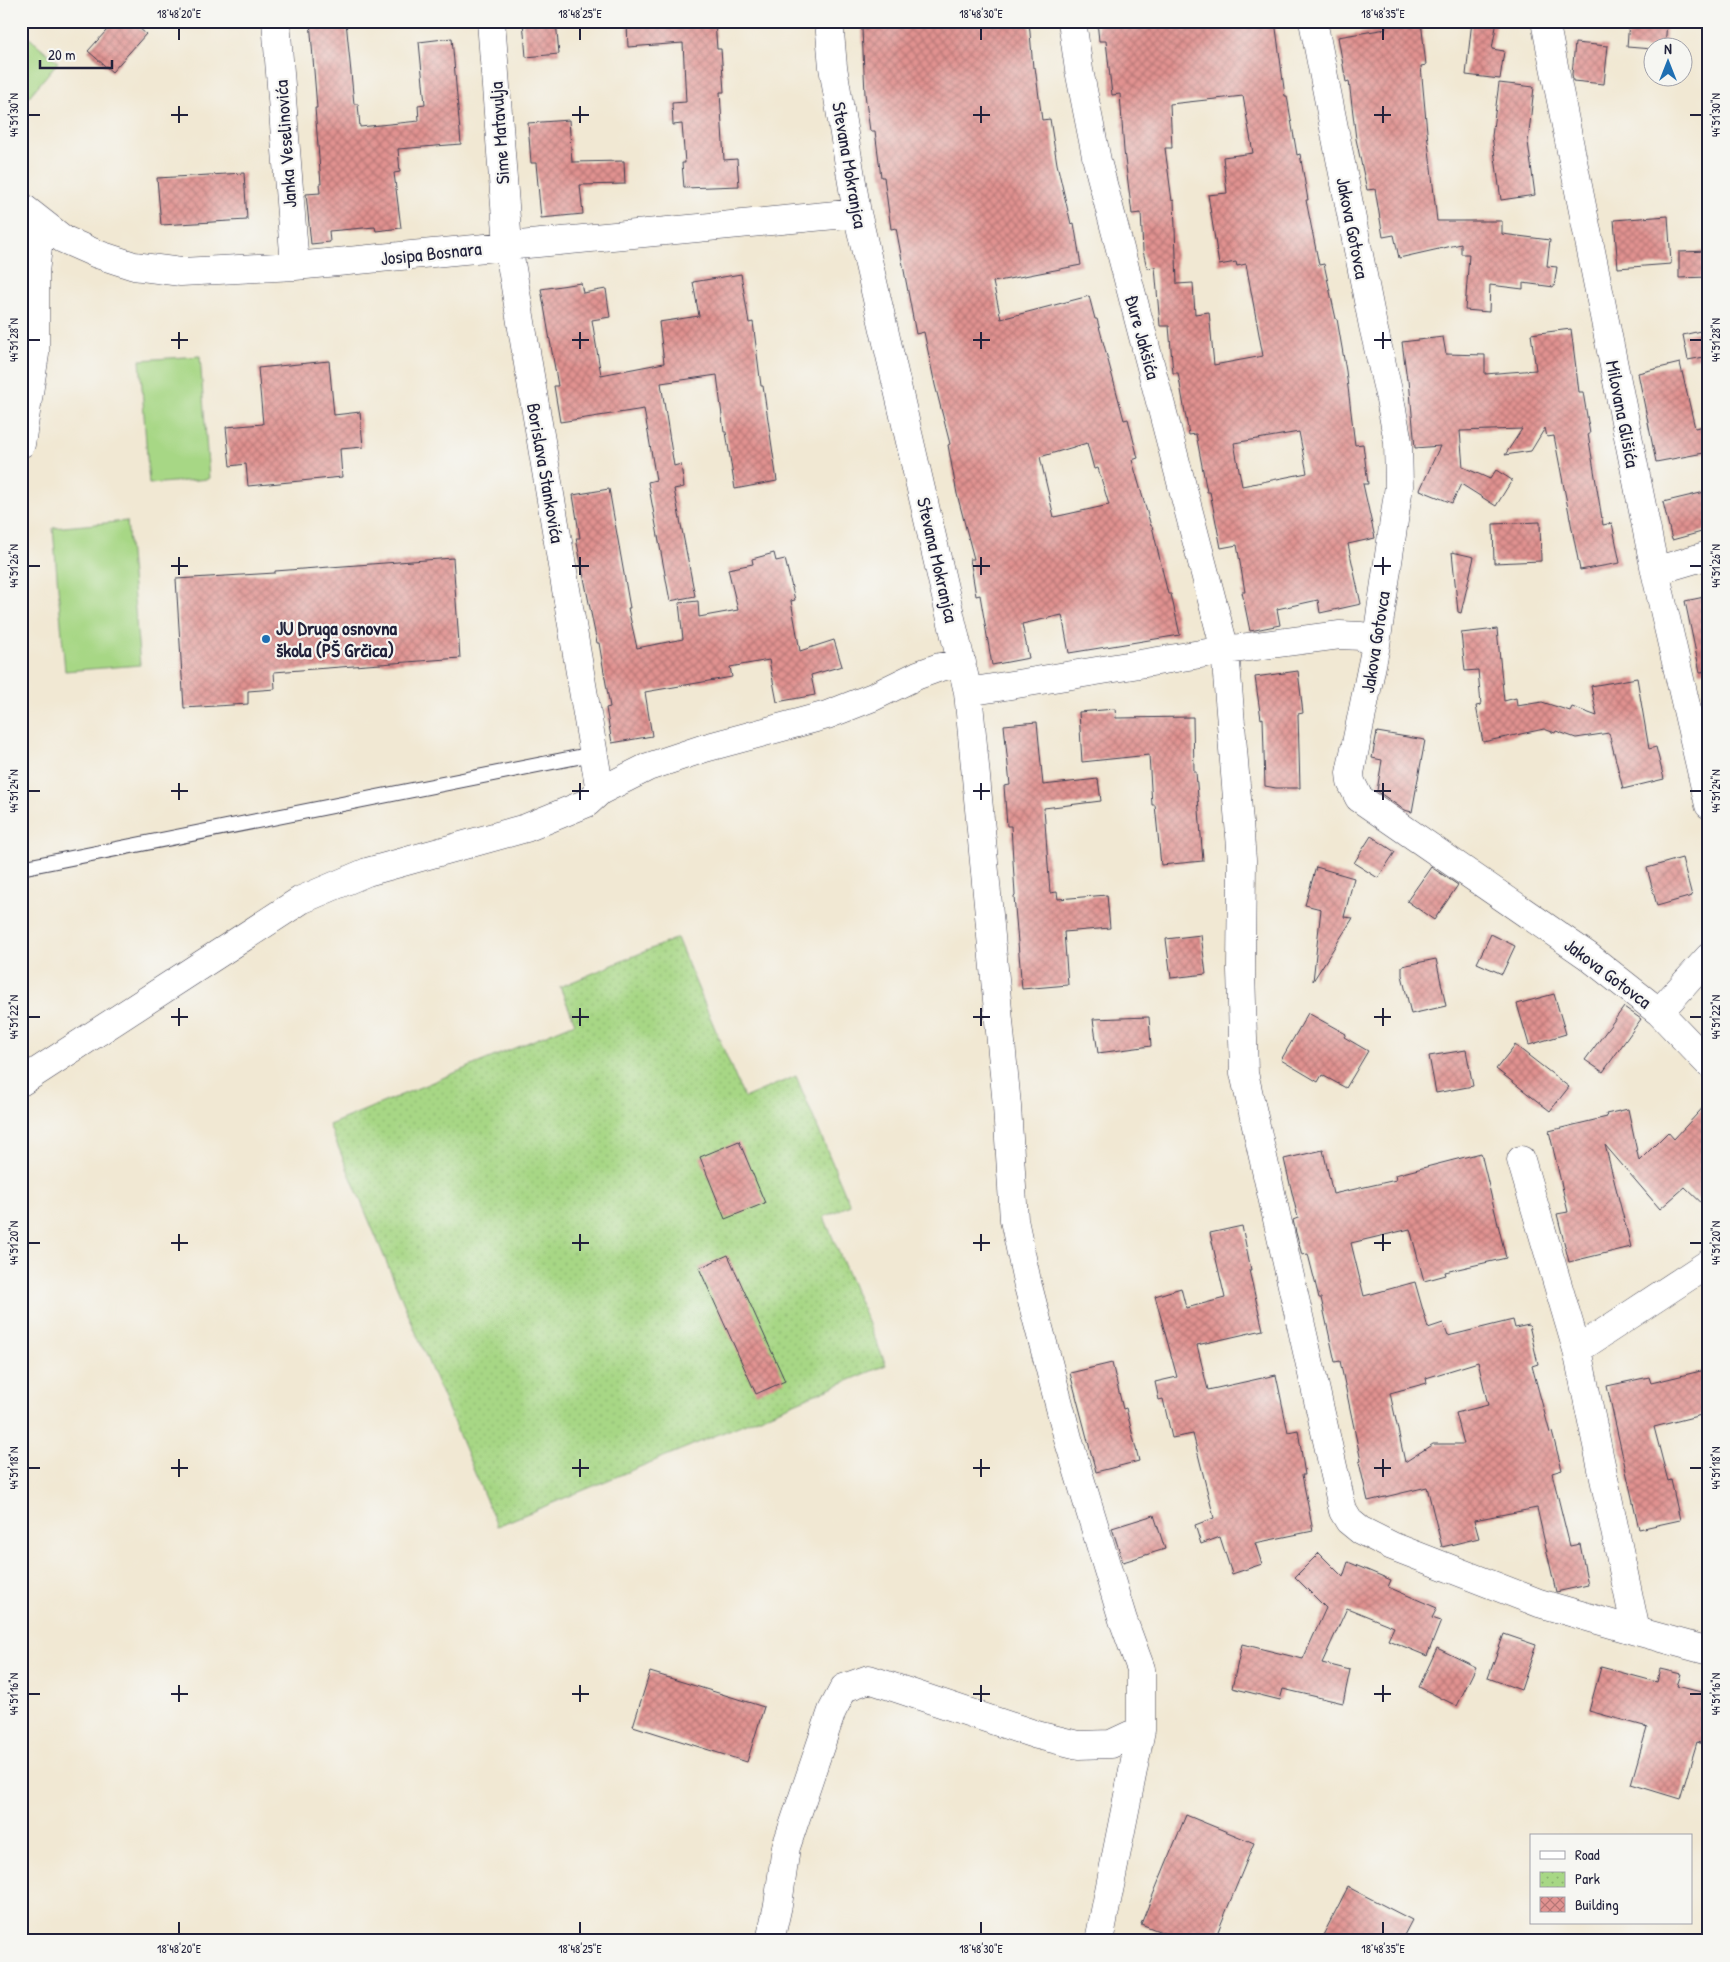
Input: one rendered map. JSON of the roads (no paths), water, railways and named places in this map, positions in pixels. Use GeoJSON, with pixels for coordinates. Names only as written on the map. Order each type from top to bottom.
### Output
{"type":"FeatureCollection","features":[{"type":"Feature","properties":{"kind":"street","name":"Janka Veselinovića"},"geometry":{"type":"LineString","coordinates":[[276,21],[295,266]]}},
{"type":"Feature","properties":{"kind":"street","name":"Sime Matavulja"},"geometry":{"type":"LineString","coordinates":[[491,21],[508,245]]}},
{"type":"Feature","properties":{"kind":"street","name":"Stevana Mokranjca"},"geometry":{"type":"LineString","coordinates":[[829,21],[833,66],[857,213],[968,692],[1007,1106],[1014,1220],[1028,1286],[1069,1442],[1140,1669],[1140,1730],[1099,1941]]}},
{"type":"Feature","properties":{"kind":"street","name":"Đure Jakšića"},"geometry":{"type":"LineString","coordinates":[[1072,21],[1079,70],[1097,161],[1225,650],[1242,860],[1241,970],[1244,1073],[1343,1511],[1349,1521],[1360,1530],[1392,1546],[1539,1603],[1709,1651]]}},
{"type":"Feature","properties":{"kind":"street","name":"Jakova Gotovca"},"geometry":{"type":"LineString","coordinates":[[1313,21],[1373,326],[1398,442],[1399,486],[1376,645],[1350,773],[1351,782],[1359,798],[1588,956],[1659,1012],[1709,1064]]}},
{"type":"Feature","properties":{"kind":"street","name":"Milovana Glišića"},"geometry":{"type":"LineString","coordinates":[[1545,21],[1655,571],[1709,804]]}},
{"type":"Feature","properties":{"kind":"street","name":"Josipa Bosnara"},"geometry":{"type":"LineString","coordinates":[[31,214],[63,239],[97,254],[134,266],[181,272],[295,266],[857,213]]}},
{"type":"Feature","properties":{"kind":"street"},"geometry":{"type":"LineString","coordinates":[[21,444],[35,354],[35,272],[31,214]]}},
{"type":"Feature","properties":{"kind":"street","name":"Borislava Stankovića"},"geometry":{"type":"LineString","coordinates":[[508,245],[600,791]]}},
{"type":"Feature","properties":{"kind":"street"},"geometry":{"type":"LineString","coordinates":[[1655,571],[1709,555]]}},
{"type":"Feature","properties":{"kind":"street"},"geometry":{"type":"LineString","coordinates":[[968,692],[1225,650],[1340,634],[1361,636],[1376,645]]}},
{"type":"Feature","properties":{"kind":"street"},"geometry":{"type":"LineString","coordinates":[[21,1082],[301,900],[367,872],[526,828],[587,803],[600,791],[648,767],[705,748],[827,715],[872,698],[918,675],[940,667],[962,663]]}},
{"type":"Feature","properties":{"kind":"street"},"geometry":{"type":"LineString","coordinates":[[1659,1012],[1709,957]]}},
{"type":"Feature","properties":{"kind":"street"},"geometry":{"type":"LineString","coordinates":[[1521,1160],[1577,1350],[1636,1631]]}},
{"type":"Feature","properties":{"kind":"street"},"geometry":{"type":"LineString","coordinates":[[1577,1350],[1709,1263]]}},
{"type":"Feature","properties":{"kind":"street"},"geometry":{"type":"LineString","coordinates":[[770,1941],[778,1905],[786,1847],[832,1711],[844,1688],[869,1679],[1037,1735],[1078,1745],[1111,1744],[1140,1730]]}},
{"type":"Feature","properties":{"kind":"lane"},"geometry":{"type":"LineString","coordinates":[[21,868],[593,754]]}},
{"type":"Feature","properties":{"kind":"place","name":"JU Druga osnovna škola (PŠ Grčica)"},"geometry":{"type":"Point","coordinates":[266,639]}}]}
